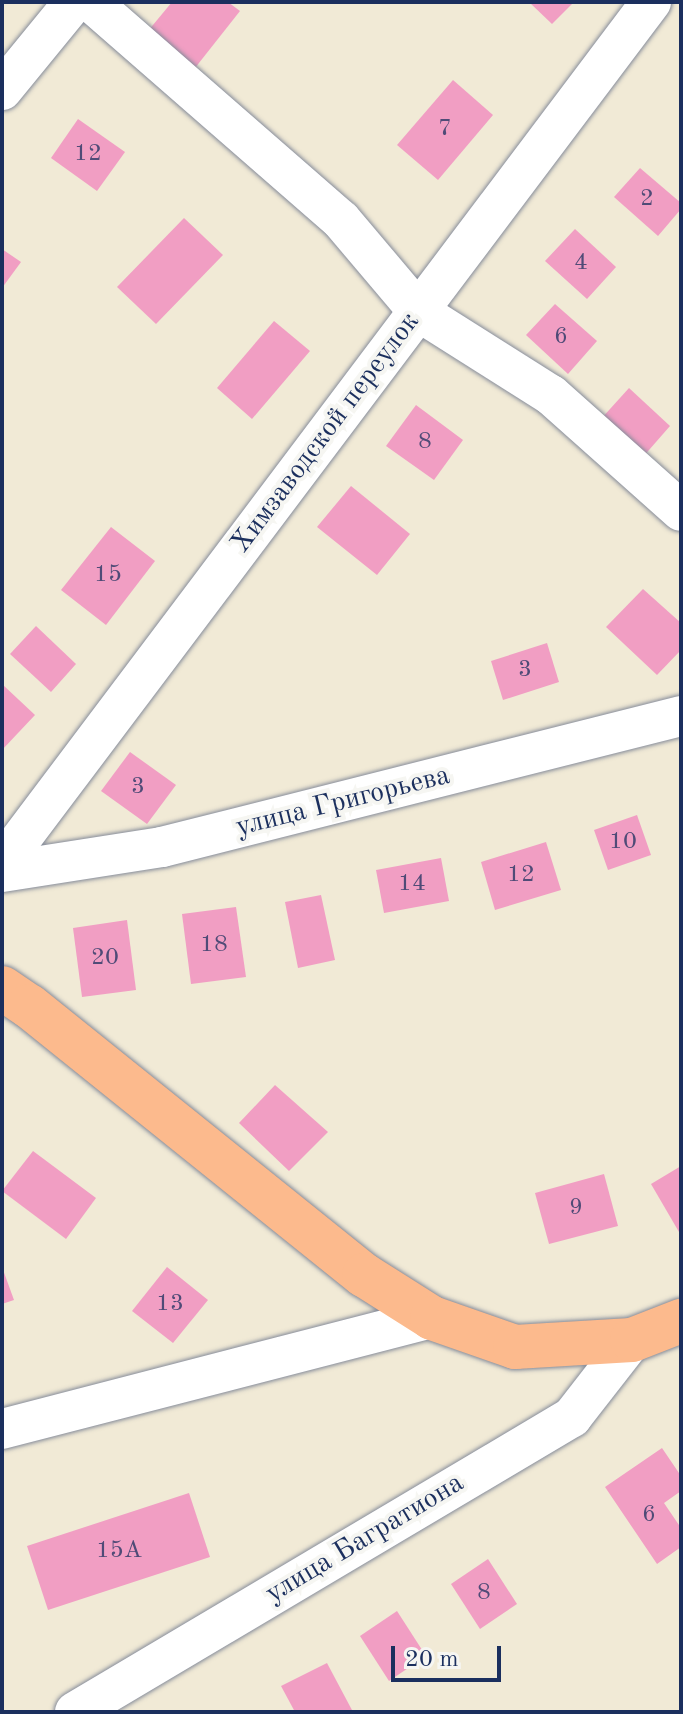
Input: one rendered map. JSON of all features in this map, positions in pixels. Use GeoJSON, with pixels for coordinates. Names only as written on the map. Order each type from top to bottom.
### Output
{"type":"FeatureCollection","features":[{"type":"Feature","properties":{"kind":"main road"},"geometry":{"type":"LineString","coordinates":[[2,988],[29,1006],[364,1275],[432,1318],[515,1347],[632,1340],[681,1321]]}},
{"type":"Feature","properties":{"kind":"street"},"geometry":{"type":"LineString","coordinates":[[2,90],[74,2]]}},
{"type":"Feature","properties":{"kind":"street"},"geometry":{"type":"LineString","coordinates":[[91,2],[341,220],[418,311],[551,395],[681,511]]}},
{"type":"Feature","properties":{"kind":"street","name":"Химзаводской переулок"},"geometry":{"type":"LineString","coordinates":[[2,864],[651,2]]}},
{"type":"Feature","properties":{"kind":"street","name":"улица Григорьева"},"geometry":{"type":"LineString","coordinates":[[2,872],[162,847],[681,716]]}},
{"type":"Feature","properties":{"kind":"street"},"geometry":{"type":"LineString","coordinates":[[2,1429],[432,1318]]}},
{"type":"Feature","properties":{"kind":"street","name":"улица Багратиона"},"geometry":{"type":"LineString","coordinates":[[75,1712],[572,1417],[632,1340]]}},
{"type":"Feature","properties":{"kind":"building"},"geometry":{"type":"Polygon","coordinates":[[[172,2],[228,2],[240,11],[195,68],[148,31],[172,2]]]}},
{"type":"Feature","properties":{"kind":"building"},"geometry":{"type":"Polygon","coordinates":[[[529,2],[574,2],[552,24],[529,2]]]}},
{"type":"Feature","properties":{"kind":"building"},"geometry":{"type":"Polygon","coordinates":[[[453,80],[493,115],[438,180],[397,145],[453,80]]]}},
{"type":"Feature","properties":{"kind":"building"},"geometry":{"type":"Polygon","coordinates":[[[78,119],[125,152],[97,191],[51,158],[78,119]]]}},
{"type":"Feature","properties":{"kind":"building"},"geometry":{"type":"Polygon","coordinates":[[[640,168],[681,203],[681,209],[658,236],[614,197],[640,168]]]}},
{"type":"Feature","properties":{"kind":"building"},"geometry":{"type":"Polygon","coordinates":[[[184,218],[223,255],[156,324],[117,287],[184,218]]]}},
{"type":"Feature","properties":{"kind":"building"},"geometry":{"type":"Polygon","coordinates":[[[575,229],[616,267],[587,299],[545,261],[575,229]]]}},
{"type":"Feature","properties":{"kind":"building"},"geometry":{"type":"Polygon","coordinates":[[[2,249],[21,262],[2,288],[2,249]]]}},
{"type":"Feature","properties":{"kind":"building"},"geometry":{"type":"Polygon","coordinates":[[[555,304],[597,341],[568,374],[526,335],[555,304]]]}},
{"type":"Feature","properties":{"kind":"building"},"geometry":{"type":"Polygon","coordinates":[[[274,321],[310,351],[252,419],[217,388],[274,321]]]}},
{"type":"Feature","properties":{"kind":"building"},"geometry":{"type":"Polygon","coordinates":[[[629,388],[670,426],[642,458],[600,420],[629,388]]]}},
{"type":"Feature","properties":{"kind":"building"},"geometry":{"type":"Polygon","coordinates":[[[416,405],[463,440],[434,480],[386,446],[416,405]]]}},
{"type":"Feature","properties":{"kind":"building"},"geometry":{"type":"Polygon","coordinates":[[[351,486],[410,534],[377,575],[317,527],[351,486]]]}},
{"type":"Feature","properties":{"kind":"building"},"geometry":{"type":"Polygon","coordinates":[[[111,527],[155,561],[106,625],[61,590],[111,527]]]}},
{"type":"Feature","properties":{"kind":"building"},"geometry":{"type":"Polygon","coordinates":[[[643,589],[681,623],[681,650],[657,675],[606,627],[643,589]]]}},
{"type":"Feature","properties":{"kind":"building"},"geometry":{"type":"Polygon","coordinates":[[[36,626],[76,664],[51,692],[10,654],[36,626]]]}},
{"type":"Feature","properties":{"kind":"building"},"geometry":{"type":"Polygon","coordinates":[[[547,643],[559,682],[503,700],[491,661],[547,643]]]}},
{"type":"Feature","properties":{"kind":"building"},"geometry":{"type":"Polygon","coordinates":[[[2,684],[35,715],[2,750],[2,684]]]}},
{"type":"Feature","properties":{"kind":"building"},"geometry":{"type":"Polygon","coordinates":[[[130,752],[176,785],[147,824],[101,791],[130,752]]]}},
{"type":"Feature","properties":{"kind":"building"},"geometry":{"type":"Polygon","coordinates":[[[637,815],[651,855],[608,870],[594,830],[637,815]]]}},
{"type":"Feature","properties":{"kind":"building"},"geometry":{"type":"Polygon","coordinates":[[[546,842],[561,890],[495,910],[481,862],[546,842]]]}},
{"type":"Feature","properties":{"kind":"building"},"geometry":{"type":"Polygon","coordinates":[[[441,858],[449,901],[384,913],[376,870],[441,858]]]}},
{"type":"Feature","properties":{"kind":"building"},"geometry":{"type":"Polygon","coordinates":[[[321,895],[335,960],[298,968],[285,902],[321,895]]]}},
{"type":"Feature","properties":{"kind":"building"},"geometry":{"type":"Polygon","coordinates":[[[236,907],[246,977],[191,984],[182,914],[236,907]]]}},
{"type":"Feature","properties":{"kind":"building"},"geometry":{"type":"Polygon","coordinates":[[[127,920],[136,990],[82,997],[73,928],[127,920]]]}},
{"type":"Feature","properties":{"kind":"building"},"geometry":{"type":"Polygon","coordinates":[[[275,1085],[328,1132],[289,1171],[239,1123],[275,1085]]]}},
{"type":"Feature","properties":{"kind":"building"},"geometry":{"type":"Polygon","coordinates":[[[33,1151],[96,1198],[66,1239],[2,1191],[33,1151]]]}},
{"type":"Feature","properties":{"kind":"building"},"geometry":{"type":"Polygon","coordinates":[[[681,1166],[681,1231],[679,1232],[651,1184],[681,1166]]]}},
{"type":"Feature","properties":{"kind":"building"},"geometry":{"type":"Polygon","coordinates":[[[604,1174],[618,1226],[549,1244],[535,1193],[604,1174]]]}},
{"type":"Feature","properties":{"kind":"building"},"geometry":{"type":"Polygon","coordinates":[[[2,1267],[14,1300],[2,1304],[2,1267]]]}},
{"type":"Feature","properties":{"kind":"building"},"geometry":{"type":"Polygon","coordinates":[[[167,1267],[208,1300],[173,1343],[132,1311],[167,1267]]]}},
{"type":"Feature","properties":{"kind":"building"},"geometry":{"type":"Polygon","coordinates":[[[662,1448],[681,1476],[681,1491],[664,1503],[681,1528],[681,1547],[657,1564],[605,1487],[662,1448]]]}},
{"type":"Feature","properties":{"kind":"building"},"geometry":{"type":"Polygon","coordinates":[[[189,1493],[210,1557],[48,1610],[27,1546],[189,1493]]]}},
{"type":"Feature","properties":{"kind":"building"},"geometry":{"type":"Polygon","coordinates":[[[488,1559],[517,1604],[480,1629],[451,1584],[488,1559]]]}},
{"type":"Feature","properties":{"kind":"building"},"geometry":{"type":"Polygon","coordinates":[[[397,1611],[426,1656],[389,1681],[360,1636],[397,1611]]]}},
{"type":"Feature","properties":{"kind":"building"},"geometry":{"type":"Polygon","coordinates":[[[327,1663],[353,1712],[295,1712],[281,1686],[327,1663]]]}}]}
